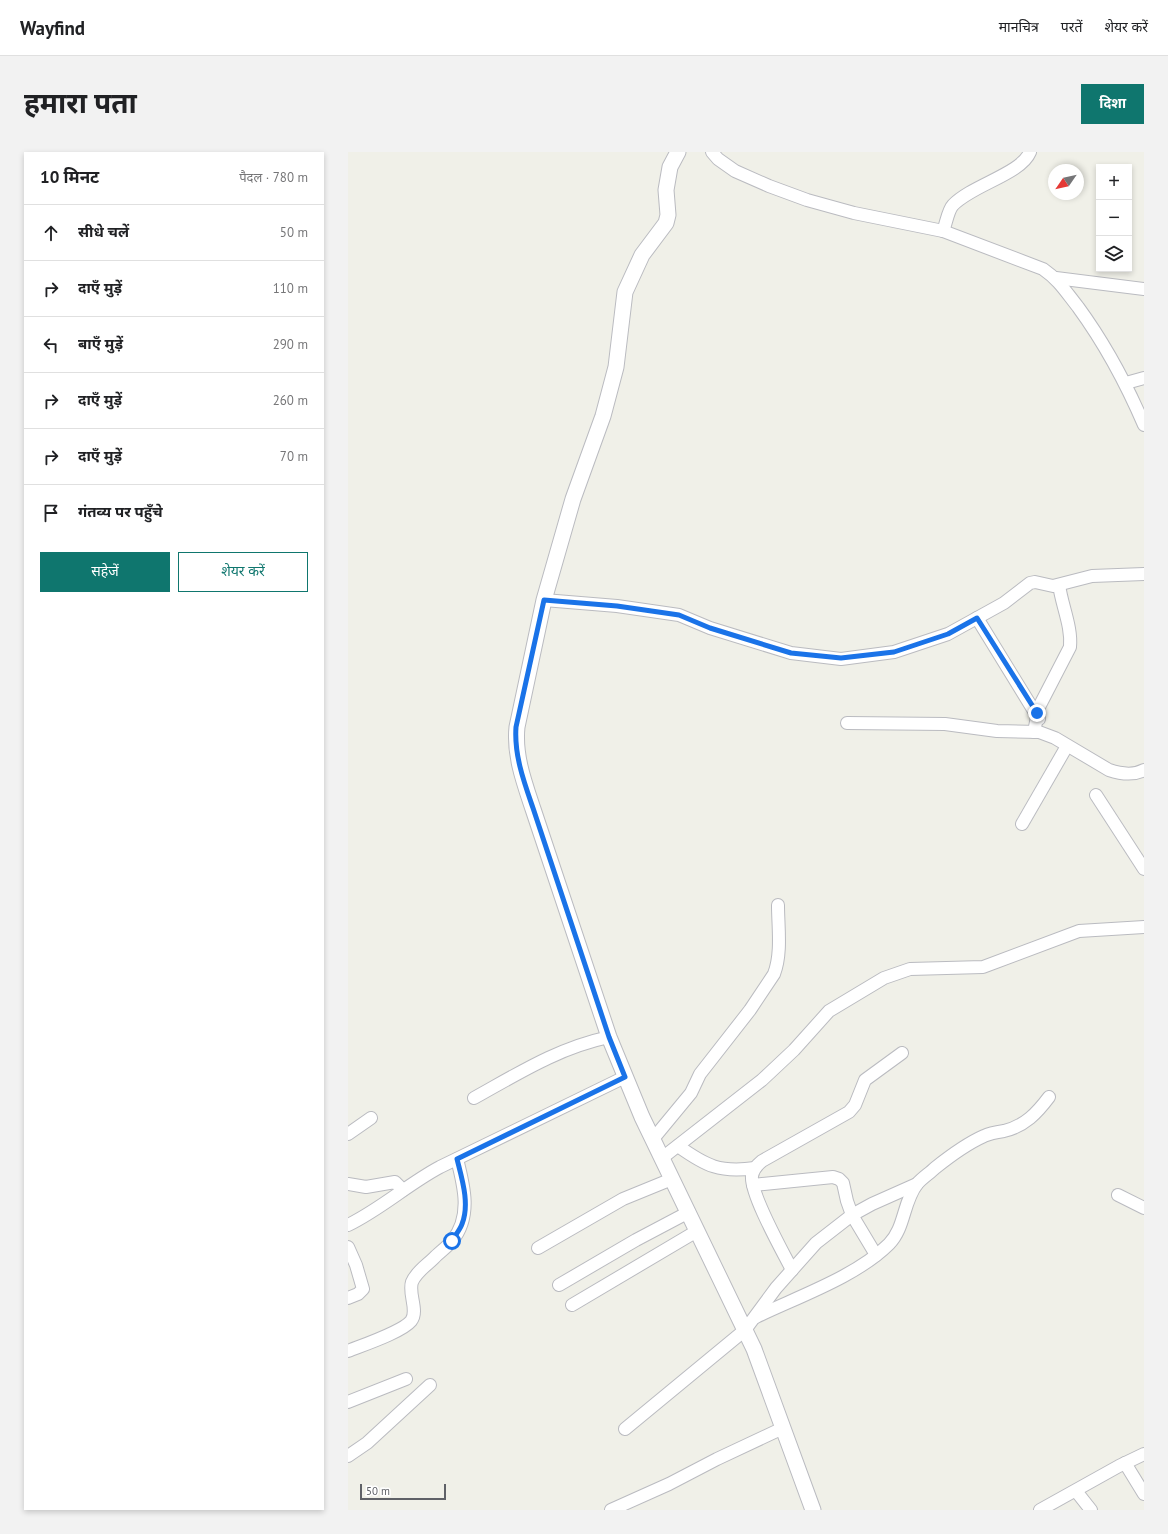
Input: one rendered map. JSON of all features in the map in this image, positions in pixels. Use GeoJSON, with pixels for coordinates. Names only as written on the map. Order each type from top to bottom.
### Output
{"type":"FeatureCollection","features":[{"type":"Feature","properties":{"kind":"street"},"geometry":{"type":"LineString","coordinates":[[678,152],[670,167],[666,190],[668,215],[666,223],[642,255],[625,292],[616,367],[603,416],[573,499],[544,600],[516,727],[517,749],[521,770],[533,808],[609,1037],[653,1139],[754,1350],[813,1510]]}},
{"type":"Feature","properties":{"kind":"street"},"geometry":{"type":"LineString","coordinates":[[712,152],[718,159],[735,171],[769,186],[807,200],[854,213],[943,231],[1042,270],[1056,278],[1144,289]]}},
{"type":"Feature","properties":{"kind":"street"},"geometry":{"type":"LineString","coordinates":[[943,231],[953,205],[979,187],[1018,167],[1024,162],[1030,152]]}},
{"type":"Feature","properties":{"kind":"street"},"geometry":{"type":"LineString","coordinates":[[1056,278],[1095,330],[1126,383],[1144,425]]}},
{"type":"Feature","properties":{"kind":"street"},"geometry":{"type":"LineString","coordinates":[[1126,383],[1144,378]]}},
{"type":"Feature","properties":{"kind":"street"},"geometry":{"type":"LineString","coordinates":[[544,600],[617,606],[679,615],[710,628],[791,653],[841,658],[894,652],[948,634],[1004,603],[1030,583],[1059,585],[1092,576],[1144,574]]}},
{"type":"Feature","properties":{"kind":"street"},"geometry":{"type":"LineString","coordinates":[[1034,732],[1037,713],[1061,661],[1070,647],[1071,639],[1059,585]]}},
{"type":"Feature","properties":{"kind":"street"},"geometry":{"type":"LineString","coordinates":[[977,618],[1037,713],[1047,734]]}},
{"type":"Feature","properties":{"kind":"street"},"geometry":{"type":"LineString","coordinates":[[847,723],[945,724],[997,731],[1034,732],[1047,734],[1109,770],[1117,773],[1141,775]]}},
{"type":"Feature","properties":{"kind":"street"},"geometry":{"type":"LineString","coordinates":[[1022,824],[1067,746]]}},
{"type":"Feature","properties":{"kind":"street"},"geometry":{"type":"LineString","coordinates":[[1096,795],[1144,869]]}},
{"type":"Feature","properties":{"kind":"street"},"geometry":{"type":"LineString","coordinates":[[653,1139],[691,1093],[700,1074],[750,1010],[774,974],[778,940],[778,905]]}},
{"type":"Feature","properties":{"kind":"street"},"geometry":{"type":"LineString","coordinates":[[662,1158],[762,1080],[794,1050],[829,1011],[884,978],[910,969],[983,967],[1079,931],[1144,927]]}},
{"type":"Feature","properties":{"kind":"street"},"geometry":{"type":"LineString","coordinates":[[474,1098],[548,1057],[584,1042],[609,1037]]}},
{"type":"Feature","properties":{"kind":"street"},"geometry":{"type":"LineString","coordinates":[[792,1270],[758,1201],[752,1177],[755,1168],[762,1161],[849,1112],[855,1105],[865,1080],[902,1053]]}},
{"type":"Feature","properties":{"kind":"street"},"geometry":{"type":"LineString","coordinates":[[348,1225],[375,1210],[422,1177],[625,1077]]}},
{"type":"Feature","properties":{"kind":"street"},"geometry":{"type":"LineString","coordinates":[[625,1429],[745,1330],[776,1288],[816,1243],[852,1215],[872,1204],[917,1184],[961,1149],[984,1136],[1016,1127],[1026,1122],[1036,1115],[1049,1097]]}},
{"type":"Feature","properties":{"kind":"street"},"geometry":{"type":"LineString","coordinates":[[348,1134],[371,1118]]}},
{"type":"Feature","properties":{"kind":"street"},"geometry":{"type":"LineString","coordinates":[[678,1146],[700,1162],[715,1168],[728,1170],[755,1168]]}},
{"type":"Feature","properties":{"kind":"street"},"geometry":{"type":"LineString","coordinates":[[348,1351],[397,1330],[412,1320],[414,1308],[410,1292],[412,1282],[419,1272],[452,1241],[462,1224],[465,1204],[464,1186],[457,1159]]}},
{"type":"Feature","properties":{"kind":"street"},"geometry":{"type":"LineString","coordinates":[[753,1185],[833,1177],[839,1179],[843,1183],[852,1215],[876,1255]]}},
{"type":"Feature","properties":{"kind":"street"},"geometry":{"type":"LineString","coordinates":[[538,1248],[623,1199],[672,1179]]}},
{"type":"Feature","properties":{"kind":"street"},"geometry":{"type":"LineString","coordinates":[[348,1184],[366,1187],[395,1182],[403,1190]]}},
{"type":"Feature","properties":{"kind":"street"},"geometry":{"type":"LineString","coordinates":[[755,1317],[818,1288],[876,1255],[889,1244],[898,1231],[910,1198],[917,1184]]}},
{"type":"Feature","properties":{"kind":"street"},"geometry":{"type":"LineString","coordinates":[[1118,1195],[1144,1208]]}},
{"type":"Feature","properties":{"kind":"street"},"geometry":{"type":"LineString","coordinates":[[559,1285],[636,1240],[689,1212]]}},
{"type":"Feature","properties":{"kind":"street"},"geometry":{"type":"LineString","coordinates":[[572,1305],[697,1231]]}},
{"type":"Feature","properties":{"kind":"street"},"geometry":{"type":"LineString","coordinates":[[348,1247],[356,1265],[363,1289],[358,1294],[348,1298]]}},
{"type":"Feature","properties":{"kind":"street"},"geometry":{"type":"LineString","coordinates":[[348,1402],[406,1379]]}},
{"type":"Feature","properties":{"kind":"street"},"geometry":{"type":"LineString","coordinates":[[348,1456],[368,1443],[430,1385]]}},
{"type":"Feature","properties":{"kind":"street"},"geometry":{"type":"LineString","coordinates":[[612,1510],[669,1484],[716,1459],[783,1428]]}},
{"type":"Feature","properties":{"kind":"street"},"geometry":{"type":"LineString","coordinates":[[1040,1510],[1144,1454]]}},
{"type":"Feature","properties":{"kind":"street"},"geometry":{"type":"LineString","coordinates":[[1125,1463],[1144,1494]]}},
{"type":"Feature","properties":{"kind":"street"},"geometry":{"type":"LineString","coordinates":[[1076,1491],[1090,1510]]}},
{"type":"Feature","properties":{"kind":"route"},"geometry":{"type":"LineString","coordinates":[[452,1241],[462,1224],[465,1204],[464,1186],[457,1159],[625,1077],[609,1037],[551,863],[521,770],[517,749],[516,727],[544,600],[617,606],[679,615],[710,628],[791,653],[841,658],[894,652],[948,634],[977,618],[1037,713]]}}]}
